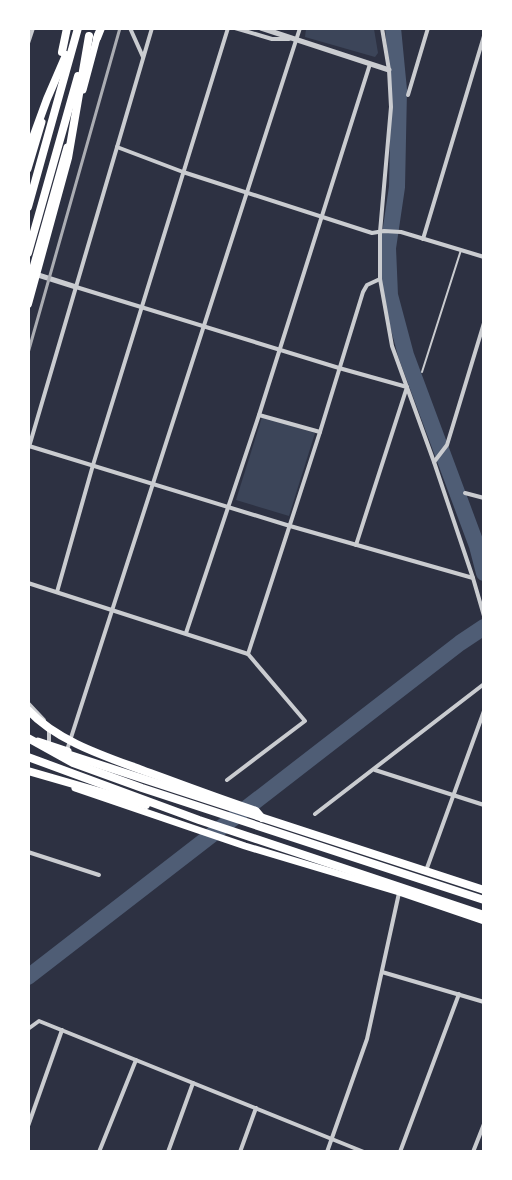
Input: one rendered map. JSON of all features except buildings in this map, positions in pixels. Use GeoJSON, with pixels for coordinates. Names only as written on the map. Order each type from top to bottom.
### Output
{"type":"FeatureCollection","features":[{"type":"Feature","properties":{"kind":"highway"},"geometry":{"type":"LineString","coordinates":[[28,169],[68,28]]}},
{"type":"Feature","properties":{"kind":"highway"},"geometry":{"type":"LineString","coordinates":[[28,151],[47,99],[78,28]]}},
{"type":"Feature","properties":{"kind":"highway"},"geometry":{"type":"LineString","coordinates":[[28,207],[78,28]]}},
{"type":"Feature","properties":{"kind":"highway"},"geometry":{"type":"LineString","coordinates":[[28,253],[92,34],[100,28]]}},
{"type":"Feature","properties":{"kind":"highway"},"geometry":{"type":"LineString","coordinates":[[28,285],[92,34]]}},
{"type":"Feature","properties":{"kind":"highway"},"geometry":{"type":"LineString","coordinates":[[28,304],[68,158],[92,34]]}},
{"type":"Feature","properties":{"kind":"highway"},"geometry":{"type":"LineString","coordinates":[[28,710],[44,724],[76,743],[256,811],[263,820]]}},
{"type":"Feature","properties":{"kind":"highway"},"geometry":{"type":"LineString","coordinates":[[28,739],[428,868],[483,888]]}},
{"type":"Feature","properties":{"kind":"highway"},"geometry":{"type":"LineString","coordinates":[[28,739],[263,820],[483,888]]}},
{"type":"Feature","properties":{"kind":"highway"},"geometry":{"type":"LineString","coordinates":[[28,739],[73,763],[142,788],[483,900]]}},
{"type":"Feature","properties":{"kind":"highway"},"geometry":{"type":"LineString","coordinates":[[28,757],[199,820],[483,918]]}},
{"type":"Feature","properties":{"kind":"highway"},"geometry":{"type":"LineString","coordinates":[[29,774],[199,820]]}},
{"type":"Feature","properties":{"kind":"highway"},"geometry":{"type":"LineString","coordinates":[[29,774],[245,846],[399,892],[440,908],[447,907],[483,918]]}},
{"type":"Feature","properties":{"kind":"street"},"geometry":{"type":"LineString","coordinates":[[28,43],[33,28]]}},
{"type":"Feature","properties":{"kind":"street"},"geometry":{"type":"LineString","coordinates":[[130,28],[143,58]]}},
{"type":"Feature","properties":{"kind":"street"},"geometry":{"type":"LineString","coordinates":[[152,28],[29,447],[290,526],[473,578]]}},
{"type":"Feature","properties":{"kind":"street"},"geometry":{"type":"LineString","coordinates":[[57,592],[93,465],[228,28]]}},
{"type":"Feature","properties":{"kind":"street"},"geometry":{"type":"LineString","coordinates":[[235,28],[272,39],[289,39]]}},
{"type":"Feature","properties":{"kind":"street"},"geometry":{"type":"LineString","coordinates":[[261,28],[389,70]]}},
{"type":"Feature","properties":{"kind":"street"},"geometry":{"type":"LineString","coordinates":[[67,750],[300,28]]}},
{"type":"Feature","properties":{"kind":"street"},"geometry":{"type":"LineString","coordinates":[[382,28],[389,70],[391,107],[380,279],[392,346],[434,462],[473,578],[483,616]]}},
{"type":"Feature","properties":{"kind":"street"},"geometry":{"type":"LineString","coordinates":[[408,94],[428,28]]}},
{"type":"Feature","properties":{"kind":"street"},"geometry":{"type":"LineString","coordinates":[[423,239],[483,36]]}},
{"type":"Feature","properties":{"kind":"street"},"geometry":{"type":"LineString","coordinates":[[186,633],[259,415],[370,64]]}},
{"type":"Feature","properties":{"kind":"street"},"geometry":{"type":"LineString","coordinates":[[117,147],[183,172],[321,218],[372,233],[397,231],[483,257]]}},
{"type":"Feature","properties":{"kind":"street"},"geometry":{"type":"LineString","coordinates":[[30,272],[407,387]]}},
{"type":"Feature","properties":{"kind":"street"},"geometry":{"type":"LineString","coordinates":[[248,654],[363,292],[367,285],[380,279]]}},
{"type":"Feature","properties":{"kind":"street"},"geometry":{"type":"LineString","coordinates":[[434,462],[447,444],[483,323]]}},
{"type":"Feature","properties":{"kind":"street"},"geometry":{"type":"LineString","coordinates":[[356,545],[407,387]]}},
{"type":"Feature","properties":{"kind":"street"},"geometry":{"type":"LineString","coordinates":[[259,415],[320,432]]}},
{"type":"Feature","properties":{"kind":"street"},"geometry":{"type":"LineString","coordinates":[[465,493],[483,498]]}},
{"type":"Feature","properties":{"kind":"street"},"geometry":{"type":"LineString","coordinates":[[28,583],[248,654],[305,721],[227,780]]}},
{"type":"Feature","properties":{"kind":"street"},"geometry":{"type":"LineString","coordinates":[[315,814],[483,684]]}},
{"type":"Feature","properties":{"kind":"street"},"geometry":{"type":"LineString","coordinates":[[28,703],[48,725],[50,745]]}},
{"type":"Feature","properties":{"kind":"street"},"geometry":{"type":"LineString","coordinates":[[428,868],[483,711]]}},
{"type":"Feature","properties":{"kind":"street"},"geometry":{"type":"LineString","coordinates":[[374,770],[483,805]]}},
{"type":"Feature","properties":{"kind":"street"},"geometry":{"type":"LineString","coordinates":[[28,852],[99,875]]}},
{"type":"Feature","properties":{"kind":"street"},"geometry":{"type":"LineString","coordinates":[[327,1152],[367,1039],[399,892]]}},
{"type":"Feature","properties":{"kind":"street"},"geometry":{"type":"LineString","coordinates":[[382,972],[483,1002]]}},
{"type":"Feature","properties":{"kind":"street"},"geometry":{"type":"LineString","coordinates":[[400,1152],[459,994]]}},
{"type":"Feature","properties":{"kind":"street"},"geometry":{"type":"LineString","coordinates":[[28,1029],[39,1021],[364,1152]]}},
{"type":"Feature","properties":{"kind":"street"},"geometry":{"type":"LineString","coordinates":[[28,1126],[62,1030]]}},
{"type":"Feature","properties":{"kind":"street"},"geometry":{"type":"LineString","coordinates":[[99,1152],[136,1060]]}},
{"type":"Feature","properties":{"kind":"street"},"geometry":{"type":"LineString","coordinates":[[168,1152],[193,1083]]}},
{"type":"Feature","properties":{"kind":"street"},"geometry":{"type":"LineString","coordinates":[[240,1152],[256,1108]]}},
{"type":"Feature","properties":{"kind":"street"},"geometry":{"type":"LineString","coordinates":[[473,1152],[483,1124]]}},
{"type":"Feature","properties":{"kind":"lane"},"geometry":{"type":"LineString","coordinates":[[422,372],[461,250]]}},
{"type":"Feature","properties":{"kind":"shaded area"},"geometry":{"type":"Polygon","coordinates":[[[306,29],[374,29],[378,53],[375,57],[305,37],[306,29]]]}},
{"type":"Feature","properties":{"kind":"shaded area"},"geometry":{"type":"Polygon","coordinates":[[[262,417],[315,433],[289,516],[236,500],[262,417]]]}},
{"type":"Feature","properties":{"kind":"waterway"},"geometry":{"type":"LineString","coordinates":[[393,28],[399,90],[397,187],[388,248],[390,295],[406,355],[477,546],[484,573]]}},
{"type":"Feature","properties":{"kind":"waterway"},"geometry":{"type":"LineString","coordinates":[[28,977],[460,643],[484,627]]}},
{"type":"Feature","properties":{"kind":"railway"},"geometry":{"type":"LineString","coordinates":[[28,353],[120,28]]}}]}
